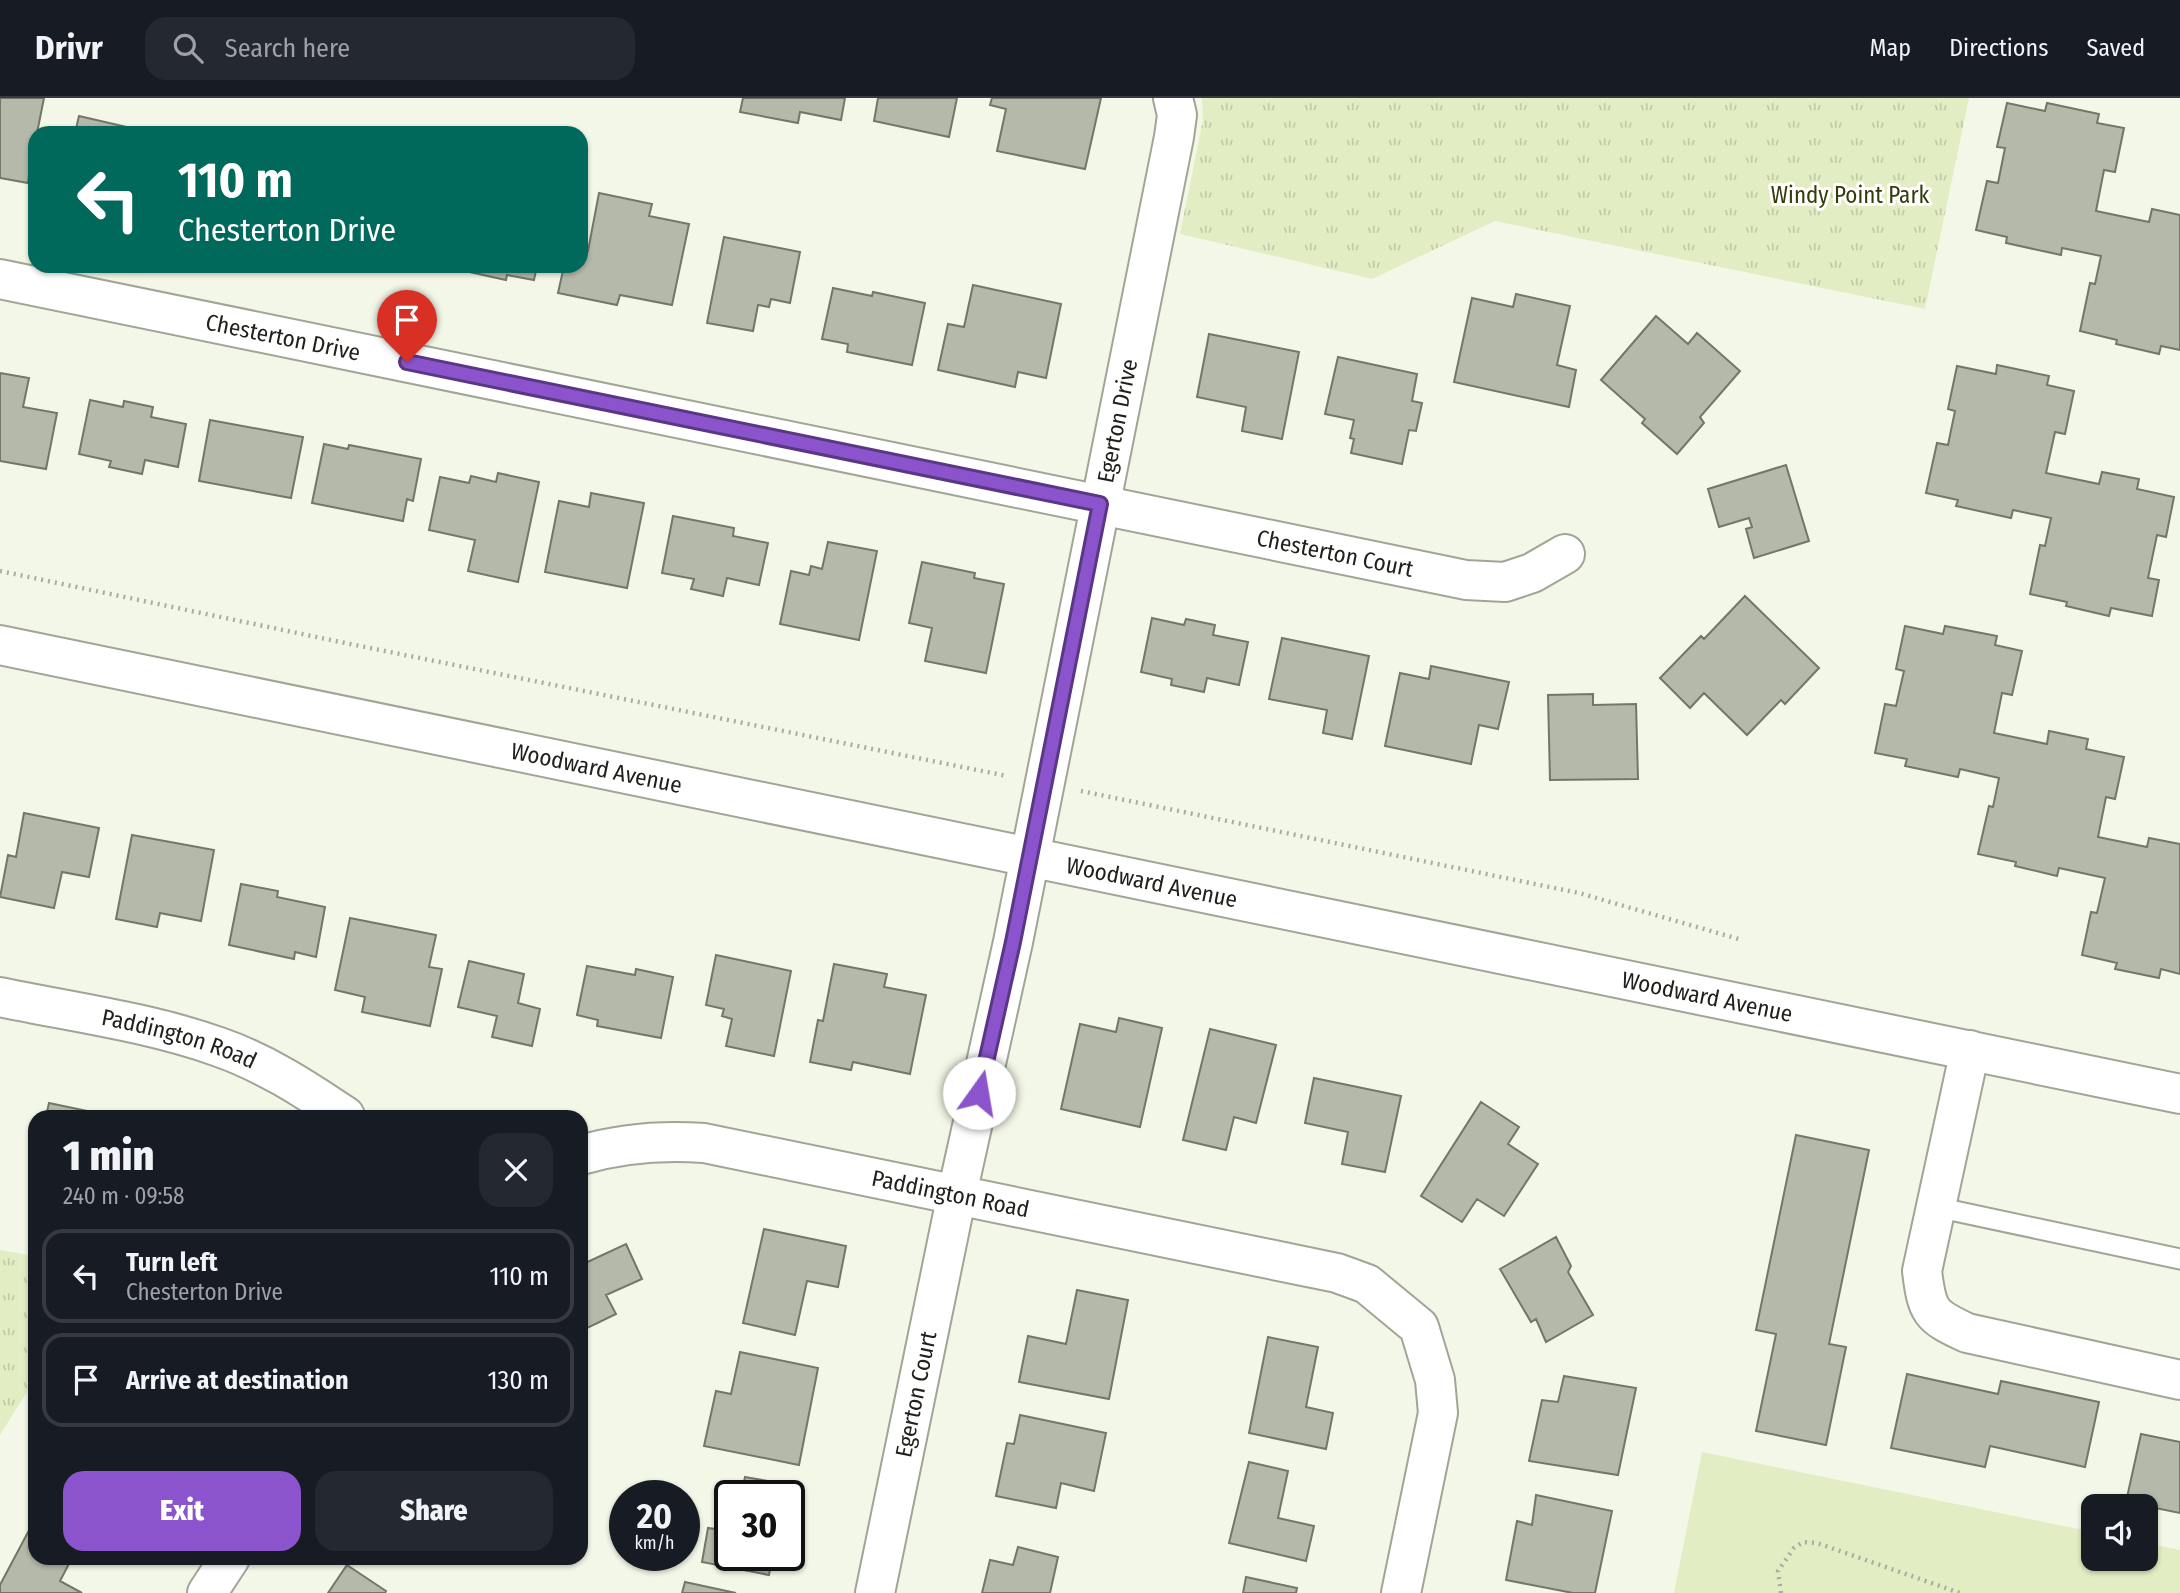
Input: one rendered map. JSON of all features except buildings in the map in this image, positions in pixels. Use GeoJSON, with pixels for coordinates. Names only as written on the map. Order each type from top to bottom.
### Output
{"type":"FeatureCollection","features":[{"type":"Feature","properties":{"kind":"street","name":"Egerton Drive"},"geometry":{"type":"LineString","coordinates":[[957,1194],[1029,857],[1174,137],[1177,115],[1174,98]]}},
{"type":"Feature","properties":{"kind":"street","name":"Chesterton Drive"},"geometry":{"type":"LineString","coordinates":[[0,279],[1100,504]]}},
{"type":"Feature","properties":{"kind":"street","name":"Chesterton Court"},"geometry":{"type":"LineString","coordinates":[[1100,504],[1466,580],[1505,582],[1532,573],[1565,554]]}},
{"type":"Feature","properties":{"kind":"street","name":"Woodward Avenue"},"geometry":{"type":"LineString","coordinates":[[0,645],[2180,1094]]}},
{"type":"Feature","properties":{"kind":"street","name":"Paddington Road"},"geometry":{"type":"LineString","coordinates":[[0,997],[159,1030],[219,1047],[281,1074],[336,1110]]}},
{"type":"Feature","properties":{"kind":"street"},"geometry":{"type":"LineString","coordinates":[[1970,1050],[1922,1271],[1925,1301],[1941,1321],[1967,1333],[2180,1380]]}},
{"type":"Feature","properties":{"kind":"street","name":"Paddington Road"},"geometry":{"type":"LineString","coordinates":[[588,1153],[640,1143],[704,1143],[1319,1269],[1367,1284],[1419,1327],[1435,1380],[1438,1413],[1401,1593]]}},
{"type":"Feature","properties":{"kind":"street","name":"Egerton Court"},"geometry":{"type":"LineString","coordinates":[[874,1593],[957,1194]]}},
{"type":"Feature","properties":{"kind":"street"},"geometry":{"type":"LineString","coordinates":[[207,1593],[225,1565]]}},
{"type":"Feature","properties":{"kind":"lane"},"geometry":{"type":"LineString","coordinates":[[1936,1207],[2180,1259]]}},
{"type":"Feature","properties":{"kind":"path"},"geometry":{"type":"LineString","coordinates":[[0,571],[1013,777]]}},
{"type":"Feature","properties":{"kind":"path"},"geometry":{"type":"LineString","coordinates":[[1078,790],[1579,893],[1742,940]]}},
{"type":"Feature","properties":{"kind":"path"},"geometry":{"type":"LineString","coordinates":[[1781,1593],[1778,1571],[1794,1548],[1803,1542],[1816,1543],[1960,1593]]}},
{"type":"Feature","properties":{"kind":"green space","name":"Windy Point Park"},"geometry":{"type":"Polygon","coordinates":[[[1202,98],[1969,98],[1925,309],[1495,221],[1372,279],[1180,234],[1203,119],[1202,98]]]}},
{"type":"Feature","properties":{"kind":"green space"},"geometry":{"type":"Polygon","coordinates":[[[0,1250],[28,1255],[28,1390],[0,1435],[0,1250]]]}},
{"type":"Feature","properties":{"kind":"green space"},"geometry":{"type":"Polygon","coordinates":[[[1702,1452],[2081,1530],[2081,1571],[2158,1571],[2158,1545],[2180,1550],[2180,1593],[1674,1593],[1702,1452]]]}},
{"type":"Feature","properties":{"kind":"route"},"geometry":{"type":"LineString","coordinates":[[407,362],[1100,504],[1013,942],[979,1093]]}}]}
